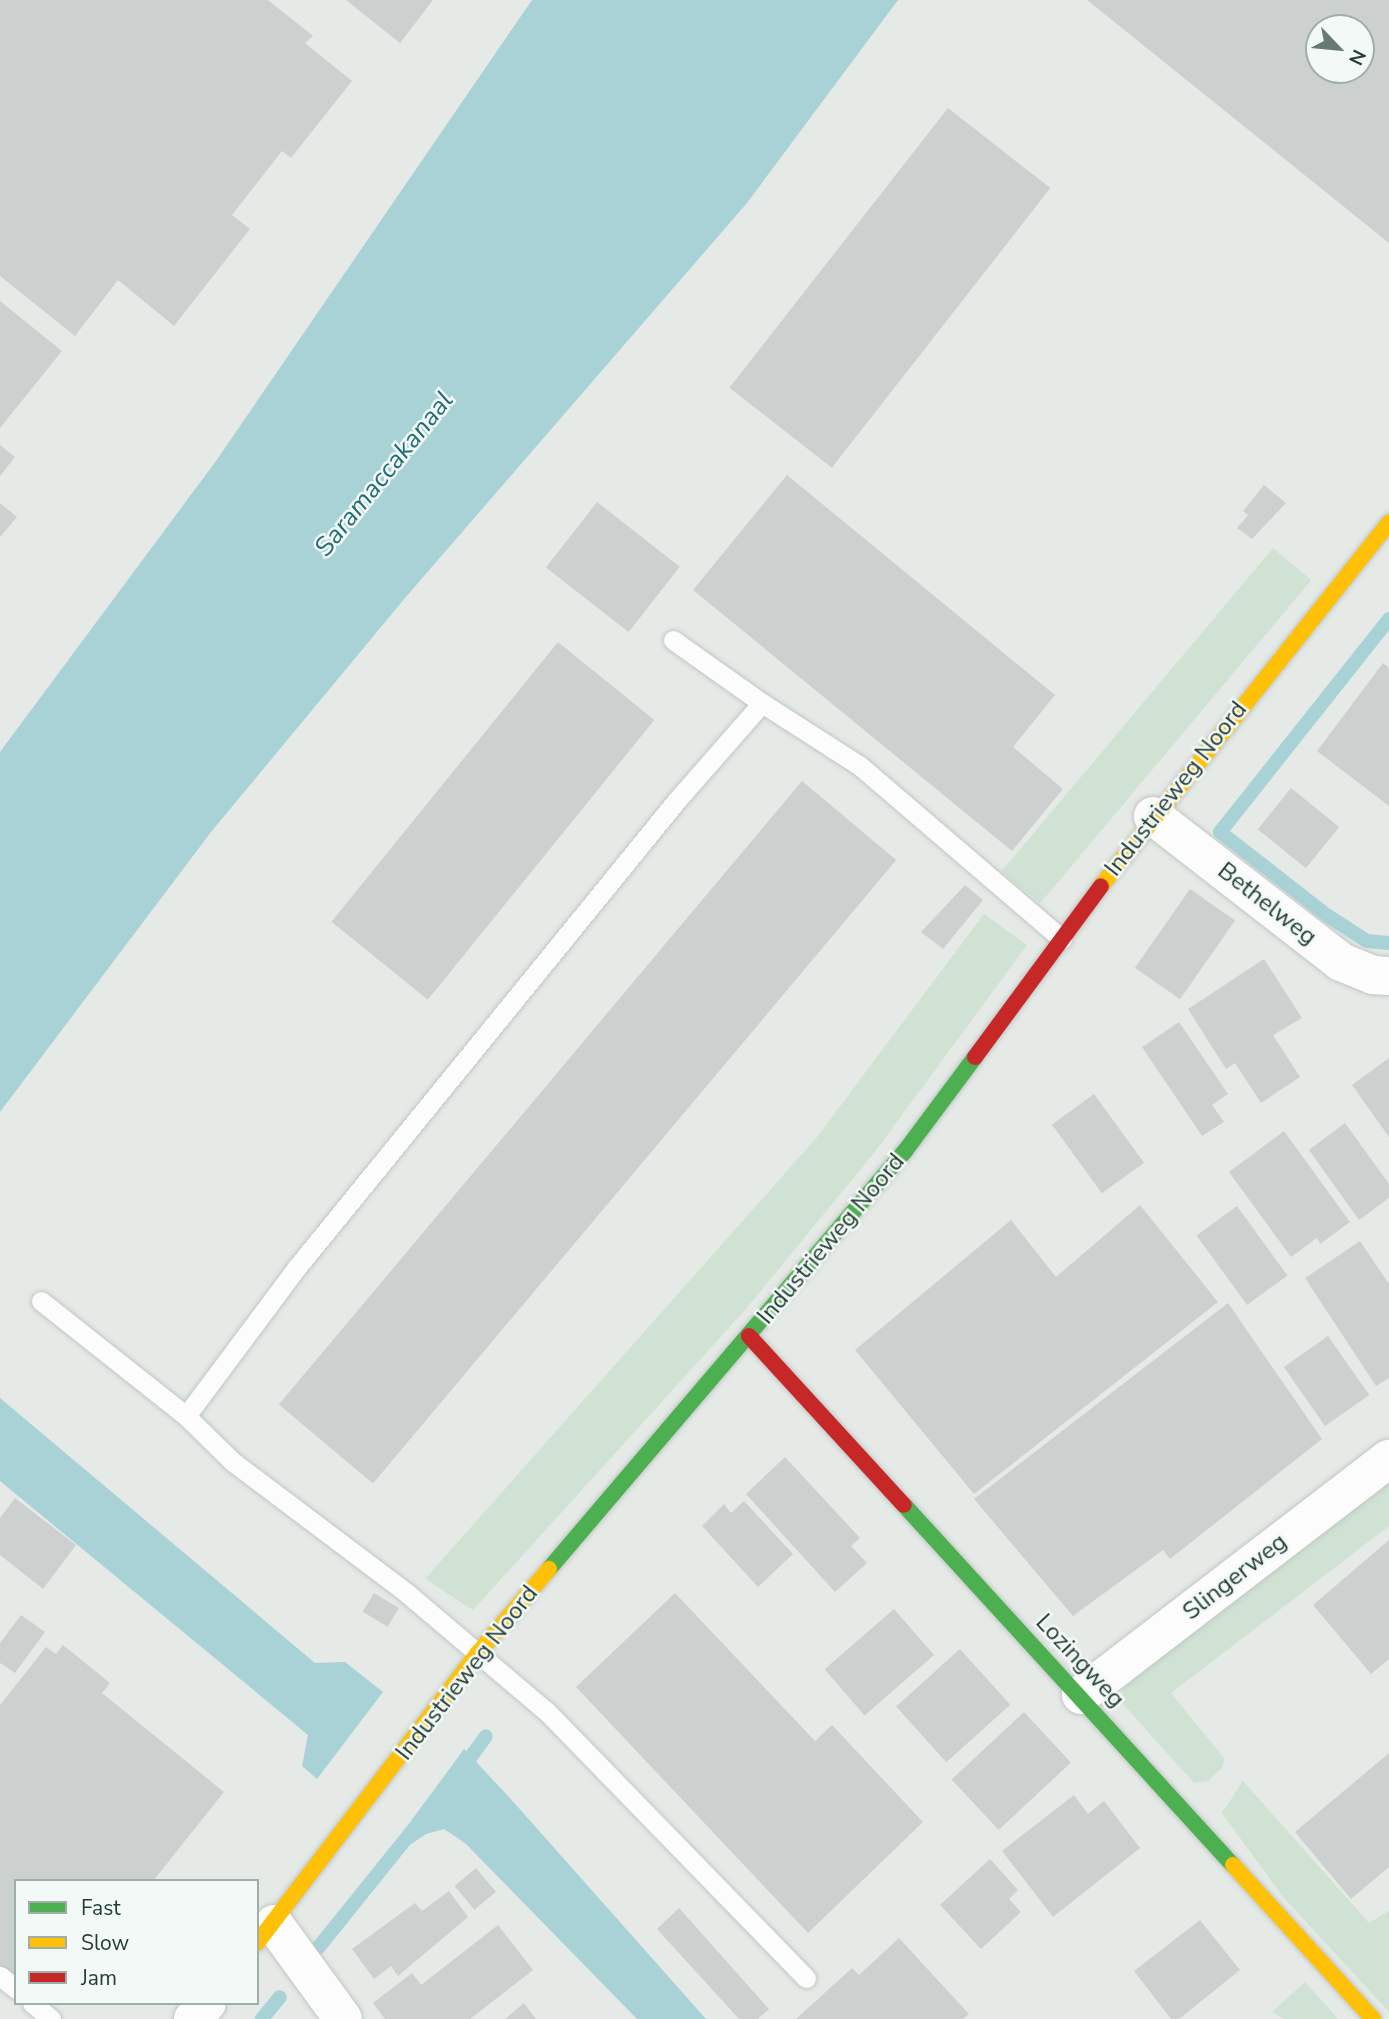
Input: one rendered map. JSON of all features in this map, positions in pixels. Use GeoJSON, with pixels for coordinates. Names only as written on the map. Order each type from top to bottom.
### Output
{"type":"FeatureCollection","features":[{"type":"Feature","properties":{"kind":"street","name":"Industrieweg Noord"},"geometry":{"type":"LineString","coordinates":[[265,1933],[478,1653],[905,1151],[1153,816],[1389,522]]}},
{"type":"Feature","properties":{"kind":"street","name":"Bethelweg"},"geometry":{"type":"LineString","coordinates":[[1153,816],[1341,962],[1373,975],[1389,976]]}},
{"type":"Feature","properties":{"kind":"street","name":"Lozingweg"},"geometry":{"type":"LineString","coordinates":[[749,1336],[1081,1695],[1373,2019]]}},
{"type":"Feature","properties":{"kind":"street","name":"Slingerweg"},"geometry":{"type":"LineString","coordinates":[[1081,1695],[1389,1459]]}},
{"type":"Feature","properties":{"kind":"street"},"geometry":{"type":"LineString","coordinates":[[265,1933],[343,2019]]}},
{"type":"Feature","properties":{"kind":"street"},"geometry":{"type":"LineString","coordinates":[[193,2019],[205,2005]]}},
{"type":"Feature","properties":{"kind":"lane"},"geometry":{"type":"LineString","coordinates":[[673,640],[860,766],[1062,939]]}},
{"type":"Feature","properties":{"kind":"lane"},"geometry":{"type":"LineString","coordinates":[[186,1416],[298,1266],[677,800],[762,702]]}},
{"type":"Feature","properties":{"kind":"lane"},"geometry":{"type":"LineString","coordinates":[[41,1301],[186,1416],[233,1462],[407,1593],[546,1711],[806,1978]]}},
{"type":"Feature","properties":{"kind":"lane"},"geometry":{"type":"LineString","coordinates":[[0,1976],[14,1987]]}},
{"type":"Feature","properties":{"kind":"lane"},"geometry":{"type":"LineString","coordinates":[[35,2005],[51,2019]]}},
{"type":"Feature","properties":{"kind":"green space"},"geometry":{"type":"Polygon","coordinates":[[[1273,548],[1311,580],[1040,903],[1002,871],[1273,548]]]}},
{"type":"Feature","properties":{"kind":"green space"},"geometry":{"type":"Polygon","coordinates":[[[984,914],[1027,945],[874,1153],[745,1310],[473,1610],[425,1579],[817,1137],[984,914]]]}},
{"type":"Feature","properties":{"kind":"green space"},"geometry":{"type":"Polygon","coordinates":[[[1389,1477],[1389,1526],[1171,1693],[1224,1758],[1223,1767],[1208,1781],[1194,1783],[1122,1703],[1123,1688],[1131,1675],[1389,1477]]]}},
{"type":"Feature","properties":{"kind":"green space"},"geometry":{"type":"Polygon","coordinates":[[[1243,1781],[1369,1923],[1389,1911],[1389,2012],[1283,1897],[1222,1813],[1243,1781]]]}},
{"type":"Feature","properties":{"kind":"green space"},"geometry":{"type":"Polygon","coordinates":[[[1305,1982],[1338,2019],[1284,2019],[1272,2012],[1305,1982]]]}},
{"type":"Feature","properties":{"kind":"water","name":"Saramaccakanaal"},"geometry":{"type":"Polygon","coordinates":[[[532,0],[898,0],[747,203],[405,598],[211,832],[0,1112],[0,752],[216,461],[532,0]]]}},
{"type":"Feature","properties":{"kind":"water"},"geometry":{"type":"Polygon","coordinates":[[[0,1398],[315,1663],[345,1662],[383,1692],[317,1779],[302,1766],[308,1735],[0,1481],[0,1398]]]}},
{"type":"Feature","properties":{"kind":"water"},"geometry":{"type":"Polygon","coordinates":[[[464,1749],[706,2019],[637,2019],[465,1843],[444,1829],[426,1834],[407,1847],[397,1840],[464,1749]]]}},
{"type":"Feature","properties":{"kind":"building"},"geometry":{"type":"Polygon","coordinates":[[[0,0],[268,0],[313,36],[305,43],[352,81],[291,158],[282,151],[232,215],[250,229],[174,326],[118,280],[75,336],[0,276],[0,0]]]}},
{"type":"Feature","properties":{"kind":"building"},"geometry":{"type":"Polygon","coordinates":[[[346,0],[433,0],[400,43],[346,0]]]}},
{"type":"Feature","properties":{"kind":"building"},"geometry":{"type":"Polygon","coordinates":[[[1087,0],[1389,0],[1389,243],[1087,0]]]}},
{"type":"Feature","properties":{"kind":"building"},"geometry":{"type":"Polygon","coordinates":[[[948,108],[1050,188],[832,468],[729,388],[948,108]]]}},
{"type":"Feature","properties":{"kind":"building"},"geometry":{"type":"Polygon","coordinates":[[[0,301],[62,351],[0,428],[0,301]]]}},
{"type":"Feature","properties":{"kind":"building"},"geometry":{"type":"Polygon","coordinates":[[[0,445],[15,457],[0,476],[0,445]]]}},
{"type":"Feature","properties":{"kind":"building"},"geometry":{"type":"Polygon","coordinates":[[[787,475],[1055,695],[1013,747],[1063,789],[1012,851],[693,590],[787,475]]]}},
{"type":"Feature","properties":{"kind":"building"},"geometry":{"type":"Polygon","coordinates":[[[1264,485],[1286,503],[1252,539],[1237,528],[1248,515],[1243,511],[1264,485]]]}},
{"type":"Feature","properties":{"kind":"building"},"geometry":{"type":"Polygon","coordinates":[[[597,502],[680,567],[629,632],[546,567],[597,502]]]}},
{"type":"Feature","properties":{"kind":"building"},"geometry":{"type":"Polygon","coordinates":[[[0,503],[17,517],[0,537],[0,503]]]}},
{"type":"Feature","properties":{"kind":"building"},"geometry":{"type":"Polygon","coordinates":[[[558,642],[654,720],[428,1000],[331,922],[558,642]]]}},
{"type":"Feature","properties":{"kind":"building"},"geometry":{"type":"Polygon","coordinates":[[[1383,663],[1389,668],[1389,806],[1317,751],[1383,663]]]}},
{"type":"Feature","properties":{"kind":"building"},"geometry":{"type":"Polygon","coordinates":[[[802,781],[896,860],[373,1484],[279,1405],[802,781]]]}},
{"type":"Feature","properties":{"kind":"building"},"geometry":{"type":"Polygon","coordinates":[[[1291,788],[1339,827],[1306,868],[1258,829],[1291,788]]]}},
{"type":"Feature","properties":{"kind":"building"},"geometry":{"type":"Polygon","coordinates":[[[965,885],[983,900],[943,949],[921,932],[965,885]]]}},
{"type":"Feature","properties":{"kind":"building"},"geometry":{"type":"Polygon","coordinates":[[[1190,889],[1235,921],[1180,999],[1135,968],[1190,889]]]}},
{"type":"Feature","properties":{"kind":"building"},"geometry":{"type":"Polygon","coordinates":[[[1264,959],[1302,1018],[1273,1035],[1300,1077],[1261,1103],[1235,1063],[1226,1069],[1188,1009],[1264,959]]]}},
{"type":"Feature","properties":{"kind":"building"},"geometry":{"type":"Polygon","coordinates":[[[1179,1022],[1228,1094],[1212,1105],[1224,1122],[1202,1136],[1142,1047],[1179,1022]]]}},
{"type":"Feature","properties":{"kind":"building"},"geometry":{"type":"Polygon","coordinates":[[[1389,1058],[1389,1137],[1352,1085],[1389,1058]]]}},
{"type":"Feature","properties":{"kind":"building"},"geometry":{"type":"Polygon","coordinates":[[[1094,1094],[1144,1163],[1102,1193],[1052,1125],[1094,1094]]]}},
{"type":"Feature","properties":{"kind":"building"},"geometry":{"type":"Polygon","coordinates":[[[1345,1123],[1389,1184],[1389,1198],[1359,1220],[1309,1150],[1345,1123]]]}},
{"type":"Feature","properties":{"kind":"building"},"geometry":{"type":"Polygon","coordinates":[[[1284,1131],[1350,1222],[1320,1244],[1317,1238],[1291,1257],[1229,1172],[1284,1131]]]}},
{"type":"Feature","properties":{"kind":"building"},"geometry":{"type":"Polygon","coordinates":[[[1140,1205],[1218,1302],[974,1494],[855,1350],[1011,1220],[1056,1277],[1140,1205]]]}},
{"type":"Feature","properties":{"kind":"building"},"geometry":{"type":"Polygon","coordinates":[[[1237,1206],[1288,1276],[1247,1305],[1197,1235],[1237,1206]]]}},
{"type":"Feature","properties":{"kind":"building"},"geometry":{"type":"Polygon","coordinates":[[[1360,1241],[1389,1284],[1389,1378],[1376,1386],[1305,1278],[1360,1241]]]}},
{"type":"Feature","properties":{"kind":"building"},"geometry":{"type":"Polygon","coordinates":[[[1228,1303],[1322,1439],[1170,1559],[1163,1550],[1073,1616],[974,1499],[1228,1303]]]}},
{"type":"Feature","properties":{"kind":"building"},"geometry":{"type":"Polygon","coordinates":[[[1328,1336],[1369,1395],[1325,1426],[1284,1367],[1328,1336]]]}},
{"type":"Feature","properties":{"kind":"building"},"geometry":{"type":"Polygon","coordinates":[[[785,1457],[860,1538],[851,1546],[867,1563],[835,1592],[746,1494],[785,1457]]]}},
{"type":"Feature","properties":{"kind":"building"},"geometry":{"type":"Polygon","coordinates":[[[15,1498],[76,1545],[43,1589],[0,1555],[0,1518],[15,1498]]]}},
{"type":"Feature","properties":{"kind":"building"},"geometry":{"type":"Polygon","coordinates":[[[744,1501],[793,1554],[758,1587],[702,1526],[724,1504],[731,1513],[744,1501]]]}},
{"type":"Feature","properties":{"kind":"building"},"geometry":{"type":"Polygon","coordinates":[[[1389,1540],[1389,1659],[1371,1674],[1313,1605],[1389,1540]]]}},
{"type":"Feature","properties":{"kind":"building"},"geometry":{"type":"Polygon","coordinates":[[[374,1593],[399,1608],[388,1627],[363,1612],[374,1593]]]}},
{"type":"Feature","properties":{"kind":"building"},"geometry":{"type":"Polygon","coordinates":[[[675,1593],[815,1741],[832,1725],[923,1822],[808,1933],[576,1687],[675,1593]]]}},
{"type":"Feature","properties":{"kind":"building"},"geometry":{"type":"Polygon","coordinates":[[[894,1609],[934,1655],[865,1715],[825,1669],[894,1609]]]}},
{"type":"Feature","properties":{"kind":"building"},"geometry":{"type":"Polygon","coordinates":[[[21,1615],[45,1632],[15,1673],[0,1663],[0,1643],[21,1615]]]}},
{"type":"Feature","properties":{"kind":"building"},"geometry":{"type":"Polygon","coordinates":[[[63,1645],[110,1683],[102,1693],[224,1792],[155,1879],[14,1879],[14,1977],[0,1966],[0,1705],[46,1647],[56,1654],[63,1645]]]}},
{"type":"Feature","properties":{"kind":"building"},"geometry":{"type":"Polygon","coordinates":[[[960,1649],[1010,1705],[946,1762],[896,1707],[960,1649]]]}},
{"type":"Feature","properties":{"kind":"building"},"geometry":{"type":"Polygon","coordinates":[[[1024,1712],[1071,1762],[999,1830],[952,1780],[1024,1712]]]}},
{"type":"Feature","properties":{"kind":"building"},"geometry":{"type":"Polygon","coordinates":[[[1389,1753],[1389,1867],[1351,1899],[1295,1832],[1389,1753]]]}},
{"type":"Feature","properties":{"kind":"building"},"geometry":{"type":"Polygon","coordinates":[[[1074,1795],[1088,1814],[1104,1801],[1140,1848],[1053,1917],[1002,1851],[1074,1795]]]}},
{"type":"Feature","properties":{"kind":"building"},"geometry":{"type":"Polygon","coordinates":[[[990,1859],[1018,1890],[1009,1899],[1021,1912],[981,1949],[940,1905],[990,1859]]]}},
{"type":"Feature","properties":{"kind":"building"},"geometry":{"type":"Polygon","coordinates":[[[476,1868],[496,1892],[474,1910],[455,1886],[476,1868]]]}},
{"type":"Feature","properties":{"kind":"building"},"geometry":{"type":"Polygon","coordinates":[[[449,1891],[468,1917],[398,1976],[391,1966],[374,1979],[352,1949],[415,1903],[422,1911],[449,1891]]]}},
{"type":"Feature","properties":{"kind":"building"},"geometry":{"type":"Polygon","coordinates":[[[679,1908],[769,2009],[758,2019],[739,2019],[657,1929],[679,1908]]]}},
{"type":"Feature","properties":{"kind":"building"},"geometry":{"type":"Polygon","coordinates":[[[1200,1920],[1240,1970],[1179,2019],[1171,2019],[1134,1971],[1200,1920]]]}},
{"type":"Feature","properties":{"kind":"building"},"geometry":{"type":"Polygon","coordinates":[[[498,1925],[533,1970],[470,2019],[385,2019],[373,2003],[412,1973],[421,1985],[498,1925]]]}},
{"type":"Feature","properties":{"kind":"building"},"geometry":{"type":"Polygon","coordinates":[[[899,1938],[969,2014],[963,2019],[796,2019],[852,1968],[859,1975],[899,1938]]]}},
{"type":"Feature","properties":{"kind":"building"},"geometry":{"type":"Polygon","coordinates":[[[524,2003],[536,2019],[505,2019],[524,2003]]]}},
{"type":"Feature","properties":{"kind":"waterway"},"geometry":{"type":"LineString","coordinates":[[1389,619],[1220,832],[1328,916],[1367,941],[1389,943]]}},
{"type":"Feature","properties":{"kind":"waterway"},"geometry":{"type":"LineString","coordinates":[[460,1772],[486,1736]]}},
{"type":"Feature","properties":{"kind":"waterway"},"geometry":{"type":"LineString","coordinates":[[318,1948],[413,1830]]}},
{"type":"Feature","properties":{"kind":"waterway"},"geometry":{"type":"LineString","coordinates":[[262,2019],[280,1997]]}},
{"type":"Feature","properties":{"kind":"traffic: fast"},"geometry":{"type":"LineString","coordinates":[[549,1569],[905,1151],[975,1057]]}},
{"type":"Feature","properties":{"kind":"traffic: fast"},"geometry":{"type":"LineString","coordinates":[[904,1505],[1233,1865]]}},
{"type":"Feature","properties":{"kind":"traffic: slow"},"geometry":{"type":"LineString","coordinates":[[1101,886],[1389,522]]}},
{"type":"Feature","properties":{"kind":"traffic: slow"},"geometry":{"type":"LineString","coordinates":[[259,1940],[478,1653],[549,1569]]}},
{"type":"Feature","properties":{"kind":"traffic: slow"},"geometry":{"type":"LineString","coordinates":[[1233,1865],[1373,2019]]}},
{"type":"Feature","properties":{"kind":"traffic: jam"},"geometry":{"type":"LineString","coordinates":[[975,1057],[1101,886]]}},
{"type":"Feature","properties":{"kind":"traffic: jam"},"geometry":{"type":"LineString","coordinates":[[749,1336],[904,1505]]}}]}
